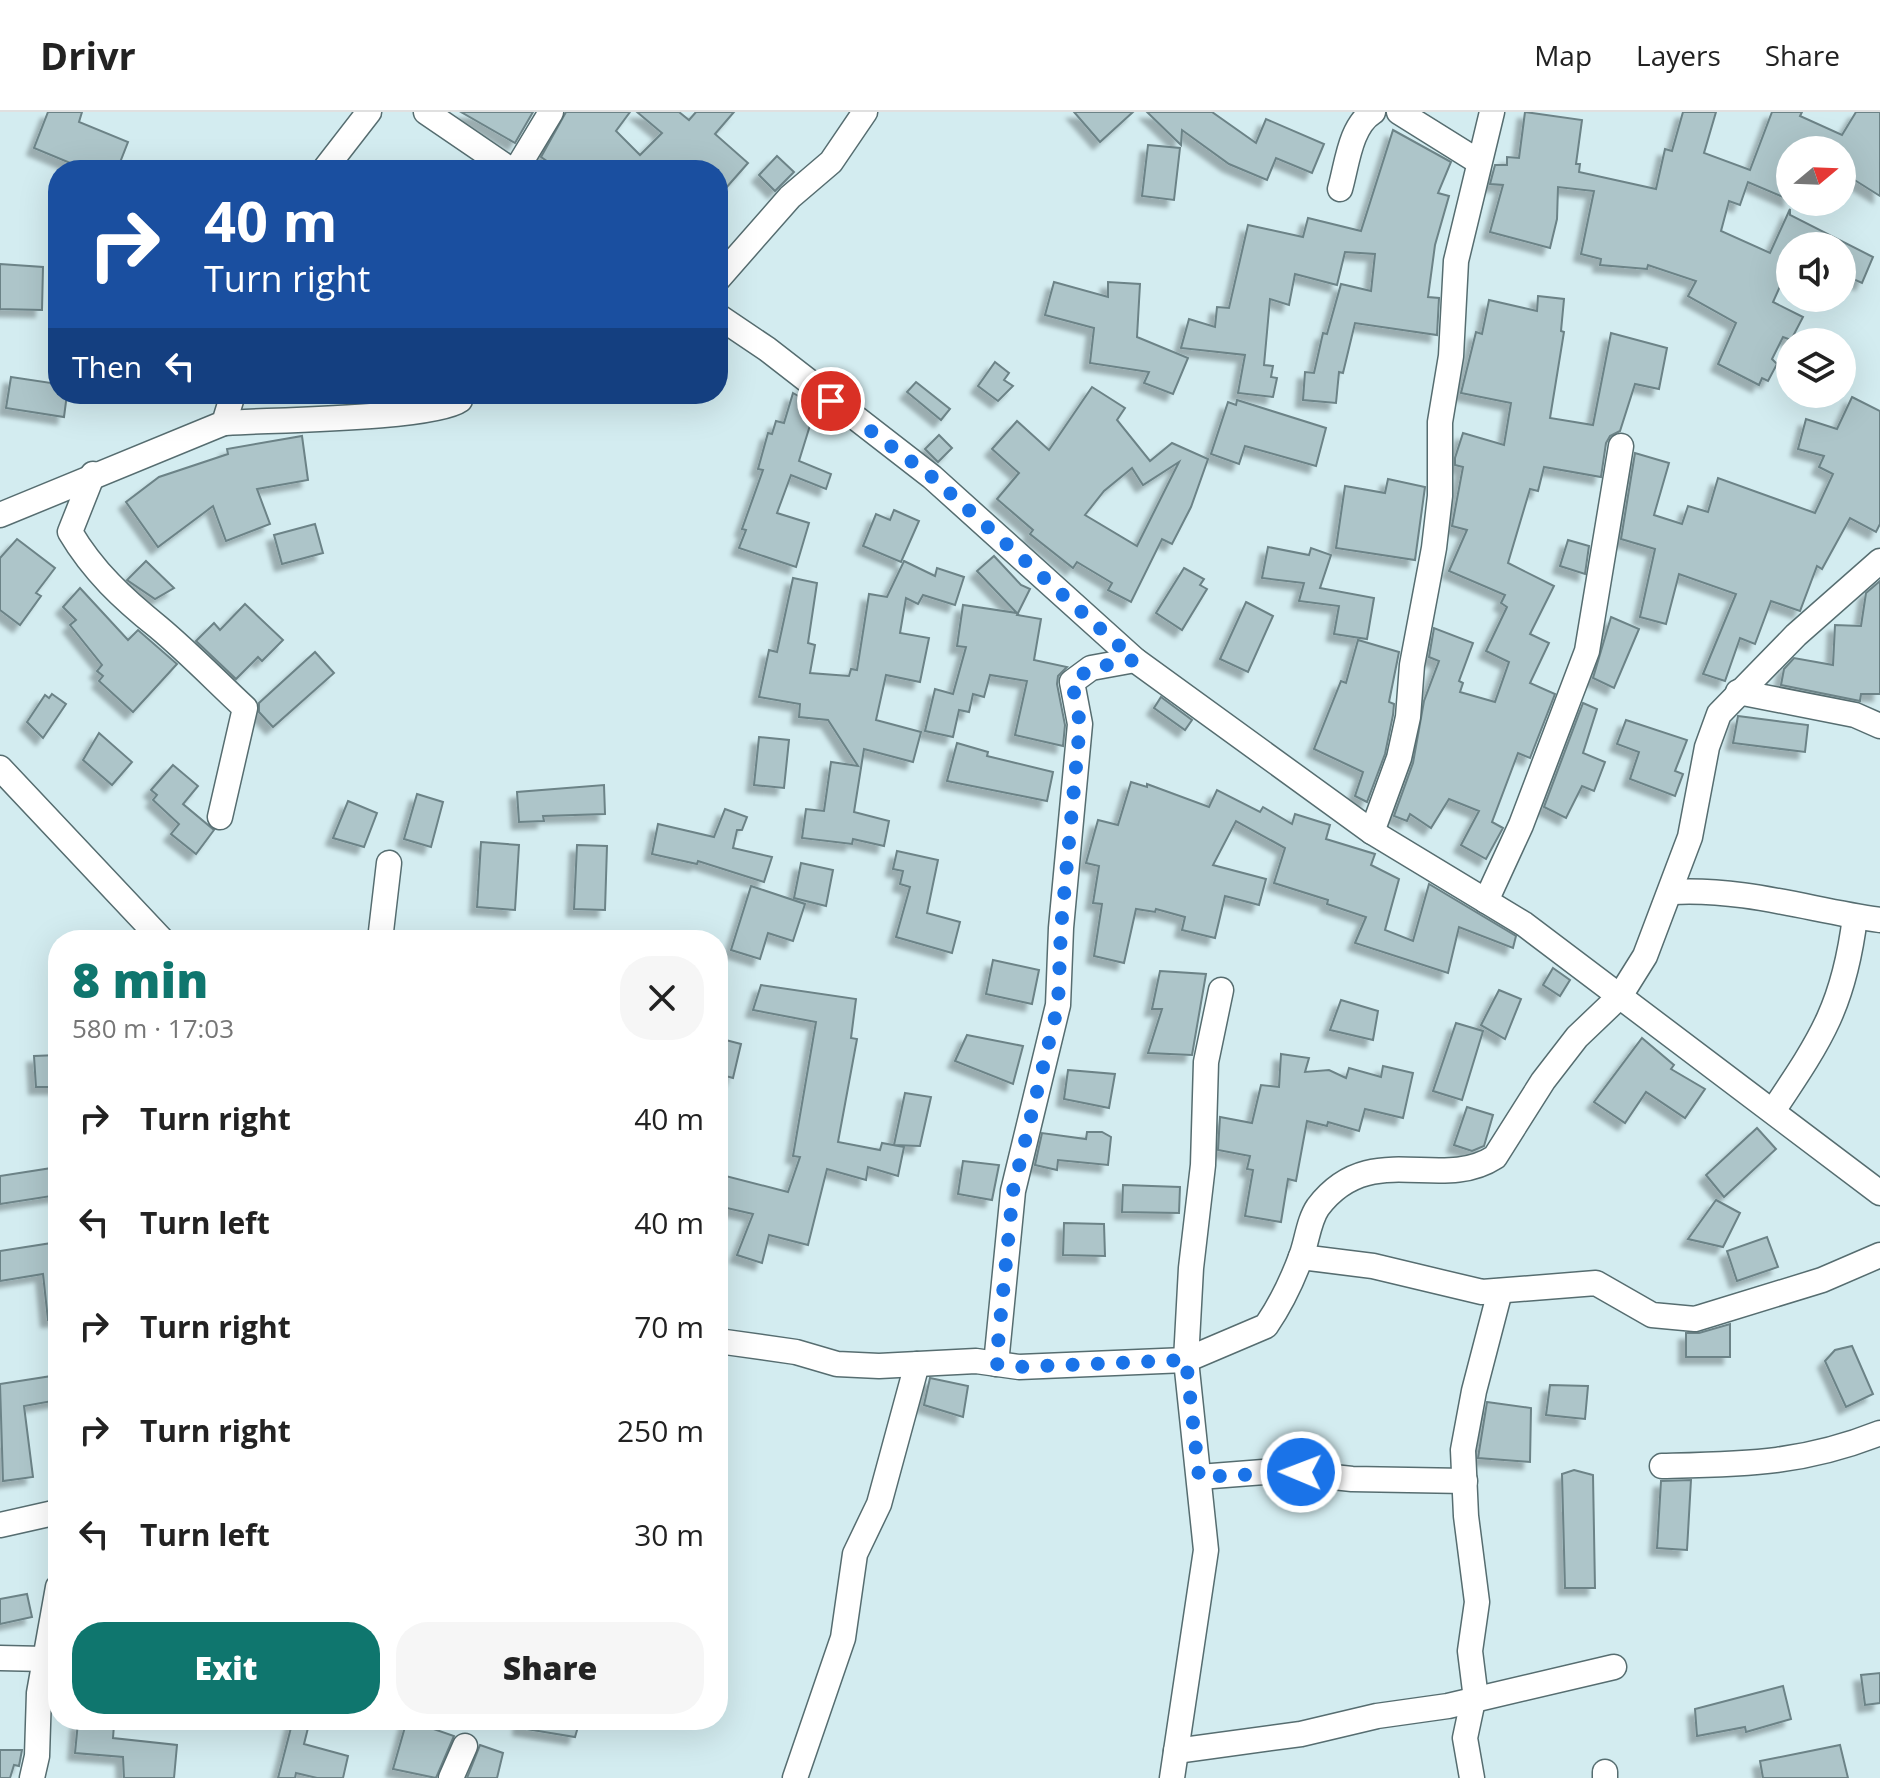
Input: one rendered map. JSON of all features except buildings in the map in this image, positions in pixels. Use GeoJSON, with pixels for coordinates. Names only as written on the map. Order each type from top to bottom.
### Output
{"type":"FeatureCollection","features":[{"type":"Feature","properties":{"kind":"street"},"geometry":{"type":"LineString","coordinates":[[332,160],[369,112]]}},
{"type":"Feature","properties":{"kind":"street"},"geometry":{"type":"LineString","coordinates":[[426,112],[498,160]]}},
{"type":"Feature","properties":{"kind":"street"},"geometry":{"type":"LineString","coordinates":[[520,160],[551,112]]}},
{"type":"Feature","properties":{"kind":"street"},"geometry":{"type":"LineString","coordinates":[[728,268],[790,197],[831,162],[865,112]]}},
{"type":"Feature","properties":{"kind":"street"},"geometry":{"type":"LineString","coordinates":[[1340,189],[1356,134],[1363,118],[1373,112]]}},
{"type":"Feature","properties":{"kind":"street"},"geometry":{"type":"LineString","coordinates":[[1399,112],[1479,162]]}},
{"type":"Feature","properties":{"kind":"street"},"geometry":{"type":"LineString","coordinates":[[1372,832],[1399,758],[1408,717],[1412,665],[1434,548],[1440,496],[1440,422],[1451,356],[1456,261],[1492,112]]}},
{"type":"Feature","properties":{"kind":"street"},"geometry":{"type":"LineString","coordinates":[[728,323],[767,349],[932,477],[1135,660],[1372,832],[1524,924],[1880,1193]]}},
{"type":"Feature","properties":{"kind":"street"},"geometry":{"type":"LineString","coordinates":[[224,423],[230,404]]}},
{"type":"Feature","properties":{"kind":"street"},"geometry":{"type":"LineString","coordinates":[[0,515],[93,474],[224,423],[361,418],[388,412],[440,409],[451,404]]}},
{"type":"Feature","properties":{"kind":"street"},"geometry":{"type":"LineString","coordinates":[[1486,901],[1521,825],[1587,651],[1621,446]]}},
{"type":"Feature","properties":{"kind":"street"},"geometry":{"type":"LineString","coordinates":[[93,474],[70,532],[87,563],[136,612],[157,627],[245,708],[220,817]]}},
{"type":"Feature","properties":{"kind":"street"},"geometry":{"type":"LineString","coordinates":[[728,1342],[796,1352],[837,1364],[976,1361],[1019,1367],[1186,1360],[1266,1326],[1301,1257],[1316,1210],[1337,1186],[1358,1175],[1383,1170],[1466,1168],[1483,1165],[1495,1157],[1551,1070],[1577,1037],[1620,996],[1645,956],[1672,892],[1690,837],[1707,747],[1719,714],[1738,692],[1880,561]]}},
{"type":"Feature","properties":{"kind":"street"},"geometry":{"type":"LineString","coordinates":[[996,1364],[1013,1191],[1058,1005],[1061,928],[1080,724],[1072,682],[1091,668],[1135,660]]}},
{"type":"Feature","properties":{"kind":"street"},"geometry":{"type":"LineString","coordinates":[[1738,692],[1855,715],[1880,726]]}},
{"type":"Feature","properties":{"kind":"street"},"geometry":{"type":"LineString","coordinates":[[0,768],[153,930]]}},
{"type":"Feature","properties":{"kind":"street"},"geometry":{"type":"LineString","coordinates":[[381,930],[389,863]]}},
{"type":"Feature","properties":{"kind":"street"},"geometry":{"type":"LineString","coordinates":[[1672,892],[1707,890],[1764,897],[1880,920]]}},
{"type":"Feature","properties":{"kind":"street"},"geometry":{"type":"LineString","coordinates":[[1773,1111],[1821,1039],[1837,1006],[1850,962],[1855,917]]}},
{"type":"Feature","properties":{"kind":"street"},"geometry":{"type":"LineString","coordinates":[[1172,1778],[1206,1550],[1186,1360],[1191,1268],[1203,1165],[1206,1062],[1221,990]]}},
{"type":"Feature","properties":{"kind":"street"},"geometry":{"type":"LineString","coordinates":[[1301,1257],[1373,1266],[1461,1289],[1500,1291],[1596,1283],[1652,1315],[1695,1319],[1822,1280],[1880,1255]]}},
{"type":"Feature","properties":{"kind":"street"},"geometry":{"type":"LineString","coordinates":[[1472,1778],[1465,1738],[1473,1700],[1470,1651],[1477,1602],[1463,1450],[1474,1391],[1500,1291]]}},
{"type":"Feature","properties":{"kind":"street"},"geometry":{"type":"LineString","coordinates":[[795,1778],[843,1638],[855,1554],[879,1504],[917,1364]]}},
{"type":"Feature","properties":{"kind":"street"},"geometry":{"type":"LineString","coordinates":[[1662,1466],[1768,1464],[1833,1452],[1880,1433]]}},
{"type":"Feature","properties":{"kind":"street"},"geometry":{"type":"LineString","coordinates":[[1199,1477],[1277,1471],[1352,1479],[1465,1481]]}},
{"type":"Feature","properties":{"kind":"street"},"geometry":{"type":"LineString","coordinates":[[0,1525],[48,1514]]}},
{"type":"Feature","properties":{"kind":"street"},"geometry":{"type":"LineString","coordinates":[[32,1778],[37,1756],[39,1693],[48,1642]]}},
{"type":"Feature","properties":{"kind":"street"},"geometry":{"type":"LineString","coordinates":[[0,1658],[45,1659]]}},
{"type":"Feature","properties":{"kind":"street"},"geometry":{"type":"LineString","coordinates":[[1176,1751],[1301,1734],[1377,1716],[1473,1700],[1614,1667]]}},
{"type":"Feature","properties":{"kind":"street"},"geometry":{"type":"LineString","coordinates":[[451,1778],[465,1746]]}},
{"type":"Feature","properties":{"kind":"route"},"geometry":{"type":"LineString","coordinates":[[831,401],[932,477],[1135,660],[1091,668],[1072,682],[1080,724],[1061,928],[1058,1005],[1013,1191],[996,1364],[1019,1367],[1186,1360],[1199,1477],[1301,1472]]}}]}
